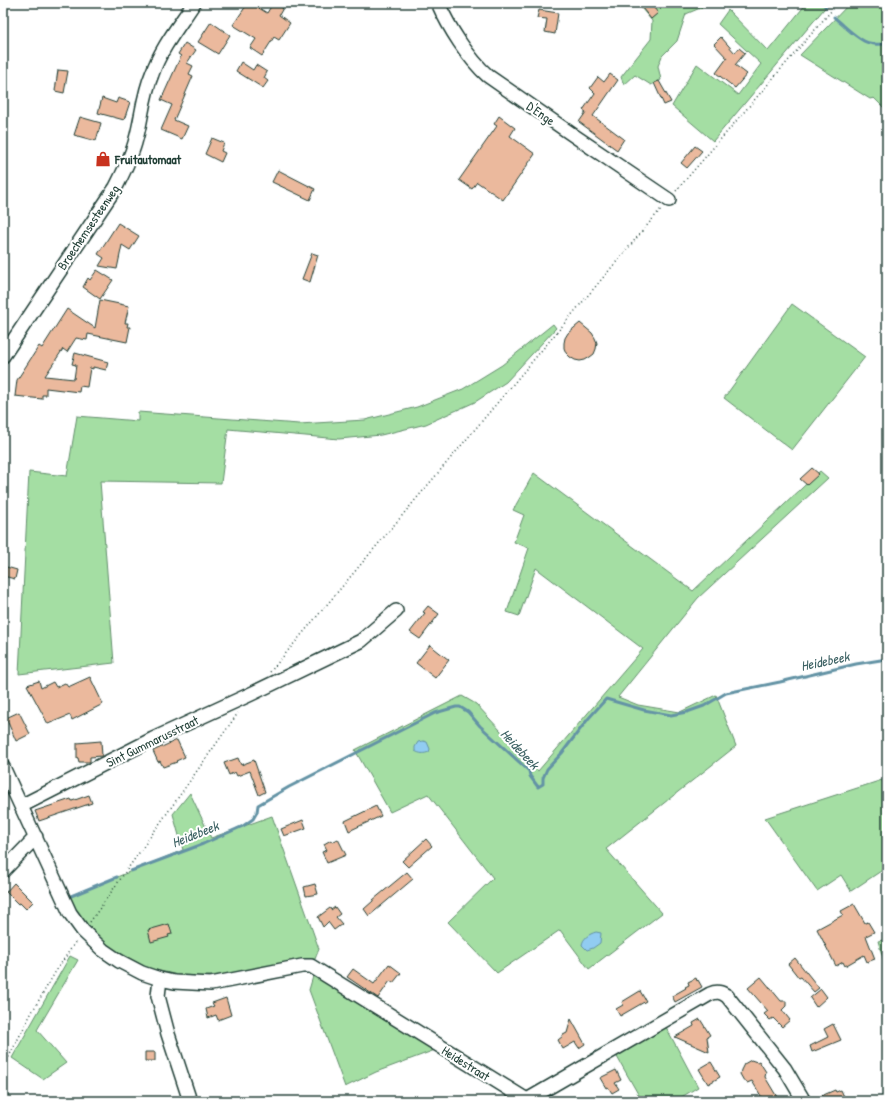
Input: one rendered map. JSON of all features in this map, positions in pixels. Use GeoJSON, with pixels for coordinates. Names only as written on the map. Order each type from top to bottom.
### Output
{"type":"FeatureCollection","features":[{"type":"Feature","properties":{"kind":"street","name":"Broechemsesteenweg"},"geometry":{"type":"LineString","coordinates":[[3,356],[116,187],[129,160],[137,138],[145,95],[151,75],[158,59],[194,3]]}},
{"type":"Feature","properties":{"kind":"street","name":"D'Enge"},"geometry":{"type":"LineString","coordinates":[[438,3],[460,42],[478,68],[668,200]]}},
{"type":"Feature","properties":{"kind":"street","name":"Sint Gummarusstraat"},"geometry":{"type":"LineString","coordinates":[[21,806],[153,739],[361,641],[396,611]]}},
{"type":"Feature","properties":{"kind":"street"},"geometry":{"type":"LineString","coordinates":[[3,767],[70,913],[83,931],[103,950],[119,961],[142,973],[160,979],[158,996],[168,1034],[190,1101]]}},
{"type":"Feature","properties":{"kind":"street"},"geometry":{"type":"LineString","coordinates":[[3,871],[36,838]]}},
{"type":"Feature","properties":{"kind":"street","name":"Heidestraat"},"geometry":{"type":"LineString","coordinates":[[160,979],[174,982],[211,984],[302,966],[311,966],[527,1100],[710,994],[716,992],[722,993],[727,996],[781,1062],[804,1101]]}},
{"type":"Feature","properties":{"kind":"path"},"geometry":{"type":"LineString","coordinates":[[267,675],[668,200],[838,3]]}},
{"type":"Feature","properties":{"kind":"path"},"geometry":{"type":"LineString","coordinates":[[3,1068],[32,1012],[56,971],[238,713]]}},
{"type":"Feature","properties":{"kind":"green space"},"geometry":{"type":"Polygon","coordinates":[[[637,3],[708,3],[705,6],[686,14],[677,41],[662,56],[658,66],[661,80],[651,85],[635,75],[624,85],[621,77],[651,39],[652,21],[637,3]]]}},
{"type":"Feature","properties":{"kind":"green space"},"geometry":{"type":"Polygon","coordinates":[[[805,3],[829,3],[713,141],[672,106],[697,64],[738,95],[761,64],[718,24],[728,10],[768,51],[806,4],[805,3]]]}},
{"type":"Feature","properties":{"kind":"green space"},"geometry":{"type":"Polygon","coordinates":[[[850,3],[887,3],[887,111],[874,98],[870,99],[800,55],[850,3]]]}},
{"type":"Feature","properties":{"kind":"green space"},"geometry":{"type":"Polygon","coordinates":[[[792,304],[865,357],[792,450],[724,398],[792,304]]]}},
{"type":"Feature","properties":{"kind":"green space"},"geometry":{"type":"Polygon","coordinates":[[[553,324],[556,328],[506,382],[475,402],[426,424],[381,435],[339,439],[228,429],[221,483],[100,481],[114,663],[19,674],[29,472],[67,476],[77,416],[138,421],[138,412],[299,424],[365,420],[417,407],[463,389],[502,365],[553,324]]]}},
{"type":"Feature","properties":{"kind":"green space"},"geometry":{"type":"Polygon","coordinates":[[[820,471],[828,478],[698,598],[618,697],[638,705],[680,712],[716,695],[736,746],[606,849],[662,913],[589,969],[560,930],[497,973],[448,922],[493,878],[428,794],[390,812],[355,750],[462,696],[476,704],[538,771],[643,649],[536,568],[519,616],[507,612],[529,548],[514,542],[524,515],[513,510],[534,473],[693,591],[820,471]]]}},
{"type":"Feature","properties":{"kind":"green space"},"geometry":{"type":"Polygon","coordinates":[[[882,780],[887,791],[887,867],[851,891],[841,875],[817,891],[765,818],[882,780]]]}},
{"type":"Feature","properties":{"kind":"green space"},"geometry":{"type":"Polygon","coordinates":[[[190,793],[211,838],[272,816],[319,949],[315,959],[295,961],[228,974],[191,978],[147,968],[104,944],[79,918],[68,897],[183,850],[173,814],[190,793]]]}},
{"type":"Feature","properties":{"kind":"green space"},"geometry":{"type":"Polygon","coordinates":[[[887,939],[887,972],[878,941],[887,939]]]}},
{"type":"Feature","properties":{"kind":"green space"},"geometry":{"type":"Polygon","coordinates":[[[70,956],[78,960],[37,1030],[66,1063],[43,1079],[12,1058],[70,956]]]}},
{"type":"Feature","properties":{"kind":"green space"},"geometry":{"type":"Polygon","coordinates":[[[314,973],[435,1050],[376,1072],[345,1087],[309,990],[314,973]]]}},
{"type":"Feature","properties":{"kind":"green space"},"geometry":{"type":"Polygon","coordinates":[[[666,1027],[698,1087],[675,1101],[642,1101],[616,1055],[666,1027]]]}},
{"type":"Feature","properties":{"kind":"water"},"geometry":{"type":"Polygon","coordinates":[[[418,742],[427,742],[430,749],[429,752],[419,753],[415,751],[415,747],[418,742]]]}},
{"type":"Feature","properties":{"kind":"water"},"geometry":{"type":"Polygon","coordinates":[[[596,932],[601,933],[600,943],[587,950],[582,945],[585,938],[596,932]]]}},
{"type":"Feature","properties":{"kind":"building"},"geometry":{"type":"Polygon","coordinates":[[[248,3],[251,3],[267,13],[273,3],[275,3],[283,8],[279,15],[290,23],[279,40],[274,37],[262,56],[250,48],[256,39],[233,25],[248,3]]]}},
{"type":"Feature","properties":{"kind":"building"},"geometry":{"type":"Polygon","coordinates":[[[638,3],[650,3],[658,13],[651,19],[638,3]]]}},
{"type":"Feature","properties":{"kind":"building"},"geometry":{"type":"Polygon","coordinates":[[[539,10],[558,13],[555,34],[545,32],[547,19],[537,18],[539,10]]]}},
{"type":"Feature","properties":{"kind":"building"},"geometry":{"type":"Polygon","coordinates":[[[211,22],[230,35],[218,54],[198,42],[211,22]]]}},
{"type":"Feature","properties":{"kind":"building"},"geometry":{"type":"Polygon","coordinates":[[[721,37],[735,53],[739,48],[745,53],[735,65],[747,74],[735,88],[716,73],[727,58],[714,44],[721,37]]]}},
{"type":"Feature","properties":{"kind":"building"},"geometry":{"type":"Polygon","coordinates":[[[185,43],[196,50],[187,63],[193,66],[189,74],[193,76],[174,120],[188,126],[182,139],[161,130],[172,105],[161,100],[181,56],[178,54],[185,43]]]}},
{"type":"Feature","properties":{"kind":"building"},"geometry":{"type":"Polygon","coordinates":[[[241,62],[253,70],[256,65],[267,72],[264,78],[268,81],[263,88],[236,71],[241,62]]]}},
{"type":"Feature","properties":{"kind":"building"},"geometry":{"type":"Polygon","coordinates":[[[58,70],[68,71],[64,93],[55,91],[58,70]]]}},
{"type":"Feature","properties":{"kind":"building"},"geometry":{"type":"Polygon","coordinates":[[[610,74],[618,80],[593,116],[624,139],[617,150],[579,122],[586,112],[583,110],[595,93],[590,88],[598,77],[604,82],[610,74]]]}},
{"type":"Feature","properties":{"kind":"building"},"geometry":{"type":"Polygon","coordinates":[[[659,81],[671,102],[664,105],[654,83],[659,81]]]}},
{"type":"Feature","properties":{"kind":"building"},"geometry":{"type":"Polygon","coordinates":[[[102,98],[116,103],[118,98],[130,102],[124,120],[98,113],[102,98]]]}},
{"type":"Feature","properties":{"kind":"building"},"geometry":{"type":"Polygon","coordinates":[[[499,116],[515,128],[510,136],[535,154],[503,200],[477,182],[472,189],[459,180],[497,126],[494,124],[499,116]]]}},
{"type":"Feature","properties":{"kind":"building"},"geometry":{"type":"Polygon","coordinates":[[[80,117],[101,123],[96,141],[74,135],[80,117]]]}},
{"type":"Feature","properties":{"kind":"building"},"geometry":{"type":"Polygon","coordinates":[[[212,138],[224,143],[221,151],[225,153],[221,162],[205,154],[212,138]]]}},
{"type":"Feature","properties":{"kind":"building"},"geometry":{"type":"Polygon","coordinates":[[[695,146],[702,151],[687,168],[681,163],[695,146]]]}},
{"type":"Feature","properties":{"kind":"building"},"geometry":{"type":"Polygon","coordinates":[[[278,170],[315,189],[310,200],[272,182],[278,170]]]}},
{"type":"Feature","properties":{"kind":"building"},"geometry":{"type":"Polygon","coordinates":[[[118,223],[139,236],[130,250],[122,245],[117,269],[99,266],[104,258],[98,254],[118,223]]]}},
{"type":"Feature","properties":{"kind":"building"},"geometry":{"type":"Polygon","coordinates":[[[312,253],[318,255],[310,282],[302,279],[312,253]]]}},
{"type":"Feature","properties":{"kind":"building"},"geometry":{"type":"Polygon","coordinates":[[[97,270],[113,280],[100,299],[83,287],[88,278],[90,280],[97,270]]]}},
{"type":"Feature","properties":{"kind":"building"},"geometry":{"type":"Polygon","coordinates":[[[100,300],[129,306],[125,323],[128,323],[127,327],[130,327],[127,342],[88,334],[87,340],[76,338],[67,352],[63,349],[45,376],[74,379],[76,365],[72,364],[75,353],[108,362],[106,370],[93,367],[93,369],[90,368],[87,387],[80,386],[79,392],[46,388],[46,395],[42,395],[42,399],[15,396],[17,380],[39,346],[42,348],[67,309],[95,328],[100,300]]]}},
{"type":"Feature","properties":{"kind":"building"},"geometry":{"type":"Polygon","coordinates":[[[580,323],[592,333],[597,343],[594,354],[585,360],[580,361],[575,360],[566,353],[564,343],[568,333],[580,323]]]}},
{"type":"Feature","properties":{"kind":"building"},"geometry":{"type":"Polygon","coordinates":[[[812,468],[819,474],[807,485],[800,479],[812,468]]]}},
{"type":"Feature","properties":{"kind":"building"},"geometry":{"type":"Polygon","coordinates":[[[3,566],[17,570],[15,579],[3,576],[3,566]]]}},
{"type":"Feature","properties":{"kind":"building"},"geometry":{"type":"Polygon","coordinates":[[[428,606],[439,614],[420,639],[410,632],[425,613],[423,612],[428,606]]]}},
{"type":"Feature","properties":{"kind":"building"},"geometry":{"type":"Polygon","coordinates":[[[430,645],[449,660],[435,678],[416,663],[430,645]]]}},
{"type":"Feature","properties":{"kind":"building"},"geometry":{"type":"Polygon","coordinates":[[[90,677],[103,704],[72,720],[70,715],[48,724],[27,685],[39,681],[41,688],[53,682],[56,687],[65,683],[68,687],[90,677]]]}},
{"type":"Feature","properties":{"kind":"building"},"geometry":{"type":"Polygon","coordinates":[[[19,712],[30,734],[16,741],[6,718],[19,712]]]}},
{"type":"Feature","properties":{"kind":"building"},"geometry":{"type":"Polygon","coordinates":[[[177,740],[185,757],[176,761],[177,762],[163,767],[160,761],[158,762],[153,751],[177,740]]]}},
{"type":"Feature","properties":{"kind":"building"},"geometry":{"type":"Polygon","coordinates":[[[101,741],[102,756],[90,757],[90,762],[79,762],[77,758],[77,743],[101,741]]]}},
{"type":"Feature","properties":{"kind":"building"},"geometry":{"type":"Polygon","coordinates":[[[238,758],[241,765],[254,760],[265,792],[259,795],[250,771],[237,776],[235,772],[229,775],[224,763],[238,758]]]}},
{"type":"Feature","properties":{"kind":"building"},"geometry":{"type":"Polygon","coordinates":[[[89,795],[92,803],[39,821],[35,811],[71,799],[72,801],[89,795]]]}},
{"type":"Feature","properties":{"kind":"building"},"geometry":{"type":"Polygon","coordinates":[[[376,806],[381,816],[349,831],[345,821],[376,806]]]}},
{"type":"Feature","properties":{"kind":"building"},"geometry":{"type":"Polygon","coordinates":[[[303,820],[306,828],[284,836],[281,829],[303,820]]]}},
{"type":"Feature","properties":{"kind":"building"},"geometry":{"type":"Polygon","coordinates":[[[338,839],[346,855],[327,863],[322,852],[327,850],[324,844],[331,840],[332,842],[338,839]]]}},
{"type":"Feature","properties":{"kind":"building"},"geometry":{"type":"Polygon","coordinates":[[[426,839],[432,846],[408,867],[402,861],[426,839]]]}},
{"type":"Feature","properties":{"kind":"building"},"geometry":{"type":"Polygon","coordinates":[[[407,872],[413,879],[369,916],[364,909],[407,872]]]}},
{"type":"Feature","properties":{"kind":"building"},"geometry":{"type":"Polygon","coordinates":[[[14,883],[33,902],[26,909],[20,903],[18,904],[6,892],[14,883]]]}},
{"type":"Feature","properties":{"kind":"building"},"geometry":{"type":"Polygon","coordinates":[[[315,884],[318,894],[306,896],[304,887],[315,884]]]}},
{"type":"Feature","properties":{"kind":"building"},"geometry":{"type":"Polygon","coordinates":[[[854,904],[865,923],[868,922],[874,932],[866,936],[875,959],[867,962],[864,955],[845,966],[843,962],[836,966],[817,929],[843,915],[841,911],[854,904]]]}},
{"type":"Feature","properties":{"kind":"building"},"geometry":{"type":"Polygon","coordinates":[[[335,907],[340,914],[336,917],[342,924],[334,930],[328,922],[323,927],[318,917],[330,908],[331,910],[335,907]]]}},
{"type":"Feature","properties":{"kind":"building"},"geometry":{"type":"Polygon","coordinates":[[[169,924],[172,934],[168,935],[169,937],[151,942],[148,930],[169,924]]]}},
{"type":"Feature","properties":{"kind":"building"},"geometry":{"type":"Polygon","coordinates":[[[795,958],[819,988],[814,992],[801,977],[799,978],[788,964],[795,958]]]}},
{"type":"Feature","properties":{"kind":"building"},"geometry":{"type":"Polygon","coordinates":[[[389,964],[401,973],[393,983],[390,981],[378,998],[347,977],[353,969],[374,984],[389,964]]]}},
{"type":"Feature","properties":{"kind":"building"},"geometry":{"type":"Polygon","coordinates":[[[761,977],[781,1001],[786,1001],[786,1006],[782,1010],[790,1020],[782,1027],[773,1018],[770,1020],[764,1014],[768,1011],[748,988],[761,977]]]}},
{"type":"Feature","properties":{"kind":"building"},"geometry":{"type":"Polygon","coordinates":[[[696,978],[702,987],[675,1002],[672,996],[686,988],[685,987],[689,985],[688,982],[696,978]]]}},
{"type":"Feature","properties":{"kind":"building"},"geometry":{"type":"Polygon","coordinates":[[[821,989],[827,997],[816,1007],[810,998],[821,989]]]}},
{"type":"Feature","properties":{"kind":"building"},"geometry":{"type":"Polygon","coordinates":[[[640,991],[646,1001],[620,1016],[616,1009],[623,1005],[622,1002],[640,991]]]}},
{"type":"Feature","properties":{"kind":"building"},"geometry":{"type":"Polygon","coordinates":[[[226,998],[231,1015],[218,1020],[216,1015],[208,1018],[206,1009],[214,1006],[212,1003],[226,998]]]}},
{"type":"Feature","properties":{"kind":"building"},"geometry":{"type":"Polygon","coordinates":[[[571,1019],[585,1044],[579,1048],[575,1042],[563,1049],[558,1040],[567,1033],[571,1019]]]}},
{"type":"Feature","properties":{"kind":"building"},"geometry":{"type":"Polygon","coordinates":[[[700,1019],[710,1035],[707,1037],[709,1052],[675,1037],[694,1026],[693,1023],[700,1019]]]}},
{"type":"Feature","properties":{"kind":"building"},"geometry":{"type":"Polygon","coordinates":[[[833,1024],[841,1040],[812,1052],[810,1046],[828,1037],[824,1029],[833,1024]]]}},
{"type":"Feature","properties":{"kind":"building"},"geometry":{"type":"Polygon","coordinates":[[[145,1052],[155,1052],[155,1061],[145,1061],[145,1052]]]}},
{"type":"Feature","properties":{"kind":"building"},"geometry":{"type":"Polygon","coordinates":[[[751,1060],[757,1062],[759,1061],[766,1072],[765,1077],[777,1097],[771,1101],[764,1101],[752,1081],[747,1083],[740,1074],[744,1064],[751,1060]]]}},
{"type":"Feature","properties":{"kind":"building"},"geometry":{"type":"Polygon","coordinates":[[[711,1062],[720,1077],[708,1084],[699,1069],[711,1062]]]}},
{"type":"Feature","properties":{"kind":"building"},"geometry":{"type":"Polygon","coordinates":[[[616,1070],[621,1080],[615,1083],[619,1089],[612,1093],[608,1087],[606,1088],[600,1078],[616,1070]]]}},
{"type":"Feature","properties":{"kind":"building"},"geometry":{"type":"Polygon","coordinates":[[[835,1090],[836,1092],[841,1090],[846,1101],[812,1101],[812,1100],[835,1090]]]}},
{"type":"Feature","properties":{"kind":"waterway"},"geometry":{"type":"LineString","coordinates":[[820,3],[826,7]]}},
{"type":"Feature","properties":{"kind":"waterway"},"geometry":{"type":"LineString","coordinates":[[834,17],[863,41],[874,44],[887,44]]}},
{"type":"Feature","properties":{"kind":"waterway","name":"Heidebeek"},"geometry":{"type":"LineString","coordinates":[[131,871],[203,844],[243,826],[253,819],[257,812],[258,805],[289,787],[435,713],[456,707],[460,707],[468,712],[480,726],[529,771],[530,776],[538,787],[543,784],[543,778],[547,769],[606,699],[644,710],[671,715],[687,712],[704,706],[726,693],[856,664],[887,659]]}},
{"type":"Feature","properties":{"kind":"waterway","name":"Heidebeek"},"geometry":{"type":"LineString","coordinates":[[71,896],[117,877]]}},
{"type":"Feature","properties":{"kind":"place","name":"Fruitautomaat"},"geometry":{"type":"Point","coordinates":[103,159]}}]}
